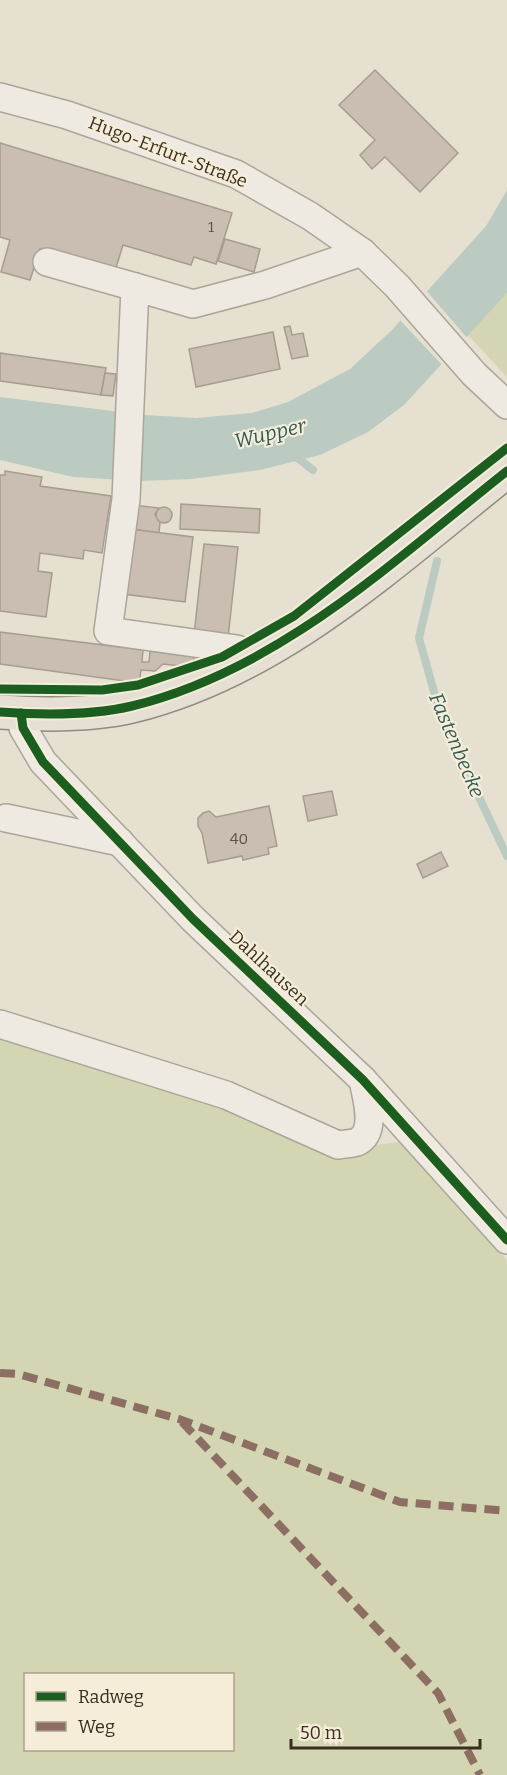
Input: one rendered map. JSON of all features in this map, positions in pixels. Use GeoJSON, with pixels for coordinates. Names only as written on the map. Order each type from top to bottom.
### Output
{"type":"FeatureCollection","features":[{"type":"Feature","properties":{"kind":"main road"},"geometry":{"type":"LineString","coordinates":[[10,713],[88,712],[130,706],[179,692],[252,660],[313,623],[507,471]]}},
{"type":"Feature","properties":{"kind":"street","name":"Hugo-Erfurt-Straße"},"geometry":{"type":"LineString","coordinates":[[0,97],[67,115],[236,174],[309,216],[362,252],[397,286],[474,374],[507,405]]}},
{"type":"Feature","properties":{"kind":"street"},"geometry":{"type":"LineString","coordinates":[[47,262],[193,304],[265,285],[362,252]]}},
{"type":"Feature","properties":{"kind":"street"},"geometry":{"type":"LineString","coordinates":[[135,287],[126,498],[108,631],[237,649],[252,660]]}},
{"type":"Feature","properties":{"kind":"street","name":"Dahlhausen"},"geometry":{"type":"LineString","coordinates":[[10,713],[23,728],[43,762],[193,919],[363,1080],[507,1240]]}},
{"type":"Feature","properties":{"kind":"street"},"geometry":{"type":"LineString","coordinates":[[6,818],[120,842]]}},
{"type":"Feature","properties":{"kind":"street"},"geometry":{"type":"LineString","coordinates":[[0,1024],[226,1095],[338,1145],[357,1141],[365,1134],[369,1120],[363,1080]]}},
{"type":"Feature","properties":{"kind":"green space"},"geometry":{"type":"Polygon","coordinates":[[[507,293],[507,377],[468,335],[507,293]]]}},
{"type":"Feature","properties":{"kind":"green space"},"geometry":{"type":"Polygon","coordinates":[[[0,1026],[340,1150],[413,1140],[507,1261],[507,1775],[0,1775],[0,1026]]]}},
{"type":"Feature","properties":{"kind":"water","name":"Wupper"},"geometry":{"type":"Polygon","coordinates":[[[507,190],[507,293],[404,405],[368,432],[320,455],[260,470],[191,479],[141,481],[73,477],[0,460],[0,397],[145,415],[196,418],[252,413],[288,402],[350,369],[392,330],[486,226],[507,190]]]}},
{"type":"Feature","properties":{"kind":"pier"},"geometry":{"type":"Polygon","coordinates":[[[425,289],[468,339],[443,366],[398,318],[425,289]]]}},
{"type":"Feature","properties":{"kind":"building"},"geometry":{"type":"Polygon","coordinates":[[[375,70],[458,153],[420,192],[385,157],[372,169],[360,155],[375,140],[339,105],[375,70]]]}},
{"type":"Feature","properties":{"kind":"building"},"geometry":{"type":"Polygon","coordinates":[[[0,143],[232,213],[216,264],[194,257],[191,265],[123,245],[115,271],[40,249],[30,280],[1,272],[10,240],[0,237],[0,143]]]}},
{"type":"Feature","properties":{"kind":"building"},"geometry":{"type":"Polygon","coordinates":[[[225,239],[260,249],[254,272],[218,261],[225,239]]]}},
{"type":"Feature","properties":{"kind":"building"},"geometry":{"type":"Polygon","coordinates":[[[290,326],[292,335],[303,333],[308,356],[292,359],[284,327],[290,326]]]}},
{"type":"Feature","properties":{"kind":"building"},"geometry":{"type":"Polygon","coordinates":[[[273,332],[280,369],[196,387],[189,349],[273,332]]]}},
{"type":"Feature","properties":{"kind":"building"},"geometry":{"type":"Polygon","coordinates":[[[0,353],[106,368],[101,395],[0,381],[0,353]]]}},
{"type":"Feature","properties":{"kind":"building"},"geometry":{"type":"Polygon","coordinates":[[[105,373],[116,374],[113,396],[101,395],[105,373]]]}},
{"type":"Feature","properties":{"kind":"building"},"geometry":{"type":"Polygon","coordinates":[[[5,471],[42,477],[40,486],[111,496],[102,553],[84,550],[83,559],[40,553],[38,571],[52,573],[46,617],[0,611],[0,475],[5,475],[5,471]]]}},
{"type":"Feature","properties":{"kind":"building"},"geometry":{"type":"Polygon","coordinates":[[[181,504],[260,509],[259,533],[180,529],[181,504]]]}},
{"type":"Feature","properties":{"kind":"building"},"geometry":{"type":"Polygon","coordinates":[[[133,505],[159,508],[155,514],[160,522],[159,533],[130,529],[133,505]]]}},
{"type":"Feature","properties":{"kind":"building"},"geometry":{"type":"Polygon","coordinates":[[[161,507],[167,507],[172,515],[170,521],[161,523],[156,518],[156,512],[161,507]]]}},
{"type":"Feature","properties":{"kind":"building"},"geometry":{"type":"Polygon","coordinates":[[[130,529],[193,537],[185,602],[123,594],[130,529]]]}},
{"type":"Feature","properties":{"kind":"building"},"geometry":{"type":"Polygon","coordinates":[[[204,544],[238,547],[228,638],[194,635],[204,544]]]}},
{"type":"Feature","properties":{"kind":"building"},"geometry":{"type":"Polygon","coordinates":[[[0,632],[143,650],[142,662],[149,662],[150,651],[194,657],[194,664],[181,666],[163,664],[155,671],[141,670],[139,683],[0,664],[0,632]]]}},
{"type":"Feature","properties":{"kind":"building"},"geometry":{"type":"Polygon","coordinates":[[[332,791],[337,815],[308,821],[303,796],[332,791]]]}},
{"type":"Feature","properties":{"kind":"building"},"geometry":{"type":"Polygon","coordinates":[[[269,806],[277,846],[268,848],[269,854],[243,860],[242,856],[208,863],[202,833],[198,826],[198,818],[203,813],[209,811],[216,817],[269,806]]]}},
{"type":"Feature","properties":{"kind":"building"},"geometry":{"type":"Polygon","coordinates":[[[441,852],[448,866],[423,878],[417,864],[441,852]]]}},
{"type":"Feature","properties":{"kind":"waterway","name":"Fastenbecke"},"geometry":{"type":"LineString","coordinates":[[291,453],[313,470]]}},
{"type":"Feature","properties":{"kind":"waterway","name":"Fastenbecke"},"geometry":{"type":"LineString","coordinates":[[437,561],[419,638],[441,717],[507,856]]}},
{"type":"Feature","properties":{"kind":"marked path"},"geometry":{"type":"LineString","coordinates":[[0,1373],[18,1374],[179,1419],[400,1502],[507,1511]]}},
{"type":"Feature","properties":{"kind":"marked path"},"geometry":{"type":"LineString","coordinates":[[182,1422],[438,1693],[480,1775]]}},
{"type":"Feature","properties":{"kind":"cycle path"},"geometry":{"type":"LineString","coordinates":[[0,689],[102,690],[138,685],[222,657],[294,616],[507,448]]}},
{"type":"Feature","properties":{"kind":"cycle path"},"geometry":{"type":"LineString","coordinates":[[0,712],[66,714],[100,712],[132,706],[186,689],[236,667],[285,640],[332,609],[377,576],[507,471]]}},
{"type":"Feature","properties":{"kind":"cycle path"},"geometry":{"type":"LineString","coordinates":[[21,713],[23,728],[43,762],[193,919],[363,1080],[507,1240]]}}]}
